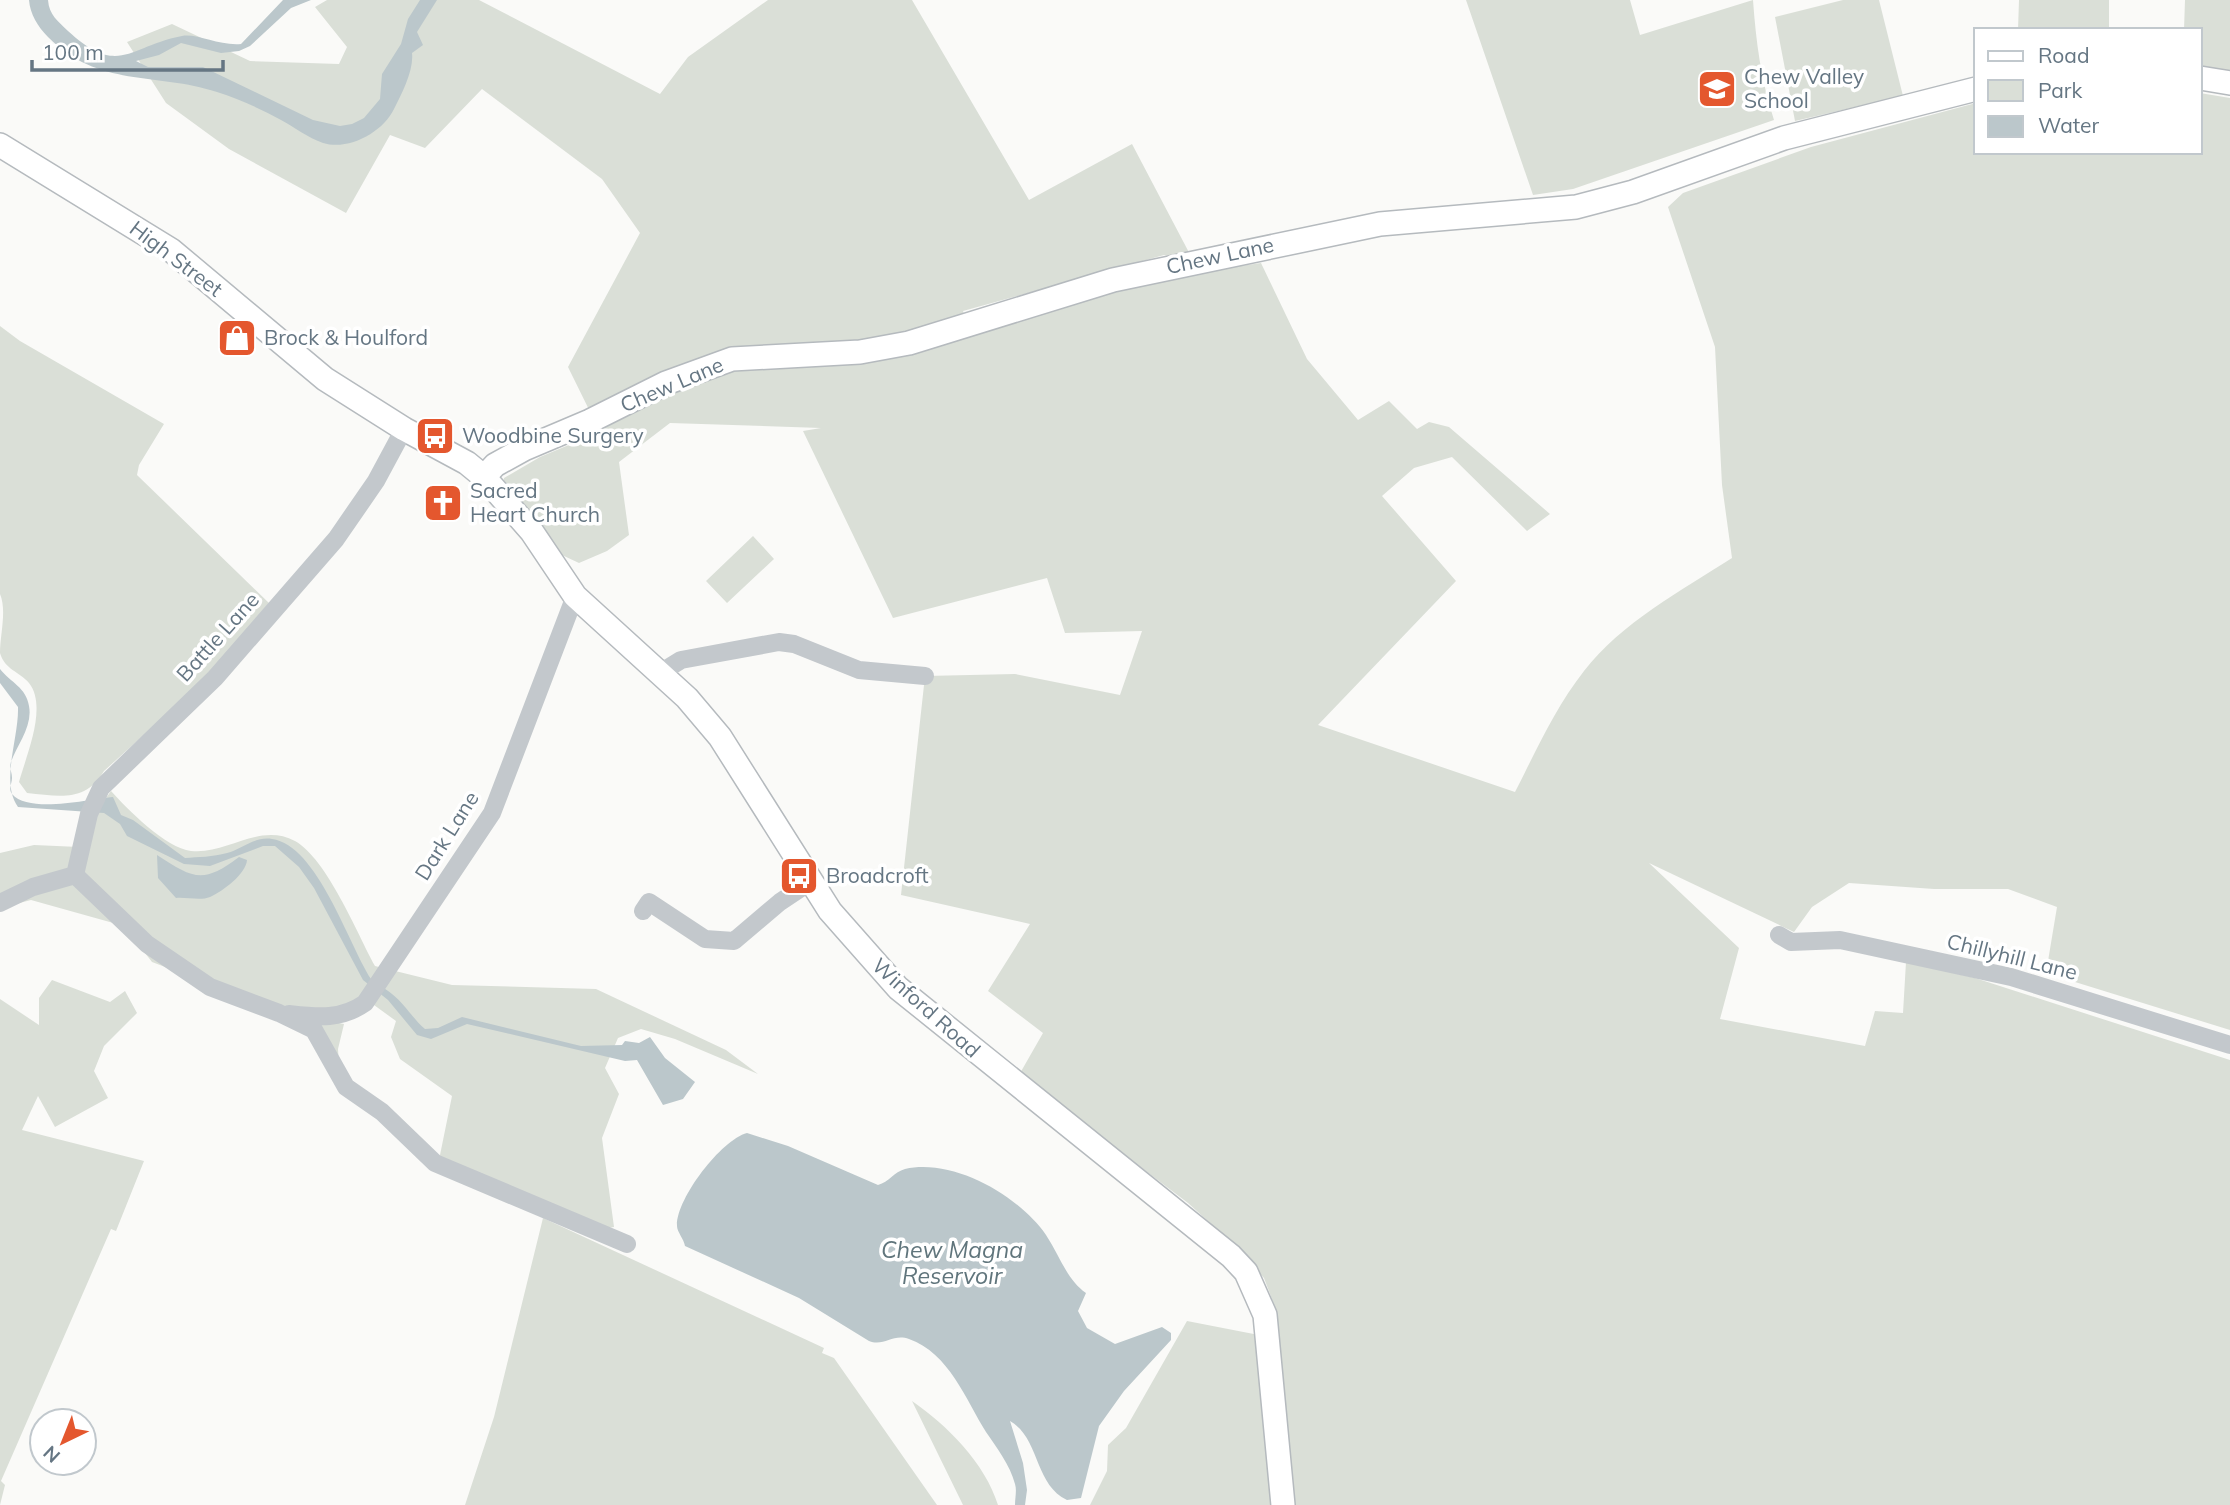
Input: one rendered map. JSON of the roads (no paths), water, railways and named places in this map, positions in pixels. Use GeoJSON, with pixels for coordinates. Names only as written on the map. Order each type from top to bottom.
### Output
{"type":"FeatureCollection","features":[{"type":"Feature","properties":{"kind":"main road"},"geometry":{"type":"LineString","coordinates":[[2202,78],[2230,83]]}},
{"type":"Feature","properties":{"kind":"main road","name":"Chew Lane"},"geometry":{"type":"LineString","coordinates":[[484,477],[495,465],[524,449],[590,421],[666,383],[732,359],[860,352],[909,343],[1113,279],[1380,224],[1576,207],[1633,192],[1784,138],[1974,90]]}},
{"type":"Feature","properties":{"kind":"main road","name":"High Street"},"geometry":{"type":"LineString","coordinates":[[0,145],[171,250],[317,373],[404,429],[467,463],[484,477]]}},
{"type":"Feature","properties":{"kind":"main road","name":"Winford Road"},"geometry":{"type":"LineString","coordinates":[[484,477],[532,531],[575,596],[687,698],[727,748],[810,883],[861,948],[898,988],[975,1052],[1165,1200],[1231,1256],[1245,1272],[1256,1292],[1269,1337],[1283,1505]]}},
{"type":"Feature","properties":{"kind":"street","name":"Battle Lane"},"geometry":{"type":"LineString","coordinates":[[75,875],[89,814],[101,788],[215,678],[336,539],[376,481],[404,429]]}},
{"type":"Feature","properties":{"kind":"street","name":"Dark Lane"},"geometry":{"type":"LineString","coordinates":[[279,1013],[325,1017],[351,1013],[365,1003],[492,813],[575,596]]}},
{"type":"Feature","properties":{"kind":"street"},"geometry":{"type":"LineString","coordinates":[[660,673],[681,660],[779,642],[794,643],[859,670],[925,676]]}},
{"type":"Feature","properties":{"kind":"street"},"geometry":{"type":"LineString","coordinates":[[0,904],[33,887],[75,875],[157,951],[209,987],[279,1013],[314,1030],[346,1087],[382,1112],[435,1163],[627,1244]]}},
{"type":"Feature","properties":{"kind":"street"},"geometry":{"type":"LineString","coordinates":[[649,902],[705,939],[734,941],[780,902],[810,883]]}},
{"type":"Feature","properties":{"kind":"street","name":"Chillyhill Lane"},"geometry":{"type":"LineString","coordinates":[[1779,935],[1791,942],[1840,940],[2011,977],[2230,1045]]}},
{"type":"Feature","properties":{"kind":"water"},"geometry":{"type":"Polygon","coordinates":[[[29,0],[48,0],[52,14],[68,31],[85,45],[113,56],[124,55],[182,36],[241,44],[283,0],[311,0],[291,8],[250,46],[239,51],[221,53],[181,43],[159,55],[136,61],[148,67],[203,67],[313,120],[340,126],[364,118],[380,99],[382,74],[401,44],[408,19],[420,0],[437,0],[417,32],[423,45],[412,53],[407,81],[389,117],[364,138],[333,145],[317,141],[266,112],[217,92],[107,72],[87,64],[67,53],[44,33],[33,15],[29,0]]]}},
{"type":"Feature","properties":{"kind":"water"},"geometry":{"type":"Polygon","coordinates":[[[0,669],[25,694],[30,713],[27,728],[11,761],[18,707],[0,683],[0,669]]]}},
{"type":"Feature","properties":{"kind":"water"},"geometry":{"type":"Polygon","coordinates":[[[12,794],[20,800],[45,804],[113,797],[121,815],[133,820],[185,858],[222,854],[266,839],[288,845],[317,876],[371,979],[397,998],[425,1029],[438,1028],[462,1017],[581,1046],[622,1045],[625,1041],[639,1043],[650,1037],[665,1058],[695,1082],[683,1099],[663,1105],[637,1060],[625,1061],[467,1024],[431,1039],[417,1035],[388,1000],[363,980],[314,888],[299,867],[275,846],[263,846],[210,866],[184,864],[127,836],[120,824],[104,813],[18,807],[12,794]]]}},
{"type":"Feature","properties":{"kind":"water"},"geometry":{"type":"Polygon","coordinates":[[[157,855],[180,869],[198,875],[216,872],[239,857],[247,860],[238,876],[210,897],[176,898],[158,878],[157,855]]]}},
{"type":"Feature","properties":{"kind":"water","name":"Chew Magna Reservoir"},"geometry":{"type":"Polygon","coordinates":[[[747,1133],[788,1146],[878,1185],[901,1170],[924,1167],[944,1169],[984,1183],[1019,1207],[1046,1235],[1068,1274],[1086,1293],[1078,1311],[1087,1328],[1115,1344],[1162,1327],[1171,1333],[1171,1340],[1124,1391],[1099,1426],[1081,1498],[1067,1500],[1056,1493],[1042,1472],[1027,1438],[1010,1421],[1023,1463],[1027,1490],[1025,1505],[1015,1505],[1015,1484],[1003,1457],[946,1366],[923,1346],[903,1338],[869,1341],[799,1298],[685,1246],[677,1226],[684,1201],[713,1158],[736,1138],[747,1133]]]}},
{"type":"Feature","properties":{"kind":"place","name":"Chew Valley School"},"geometry":{"type":"Point","coordinates":[1717,89]}},
{"type":"Feature","properties":{"kind":"place","name":"Brock & Houlford"},"geometry":{"type":"Point","coordinates":[237,338]}},
{"type":"Feature","properties":{"kind":"place","name":"Woodbine Surgery"},"geometry":{"type":"Point","coordinates":[435,436]}},
{"type":"Feature","properties":{"kind":"place","name":"Sacred Heart Church"},"geometry":{"type":"Point","coordinates":[443,503]}},
{"type":"Feature","properties":{"kind":"place","name":"Broadcroft"},"geometry":{"type":"Point","coordinates":[799,876]}}]}
